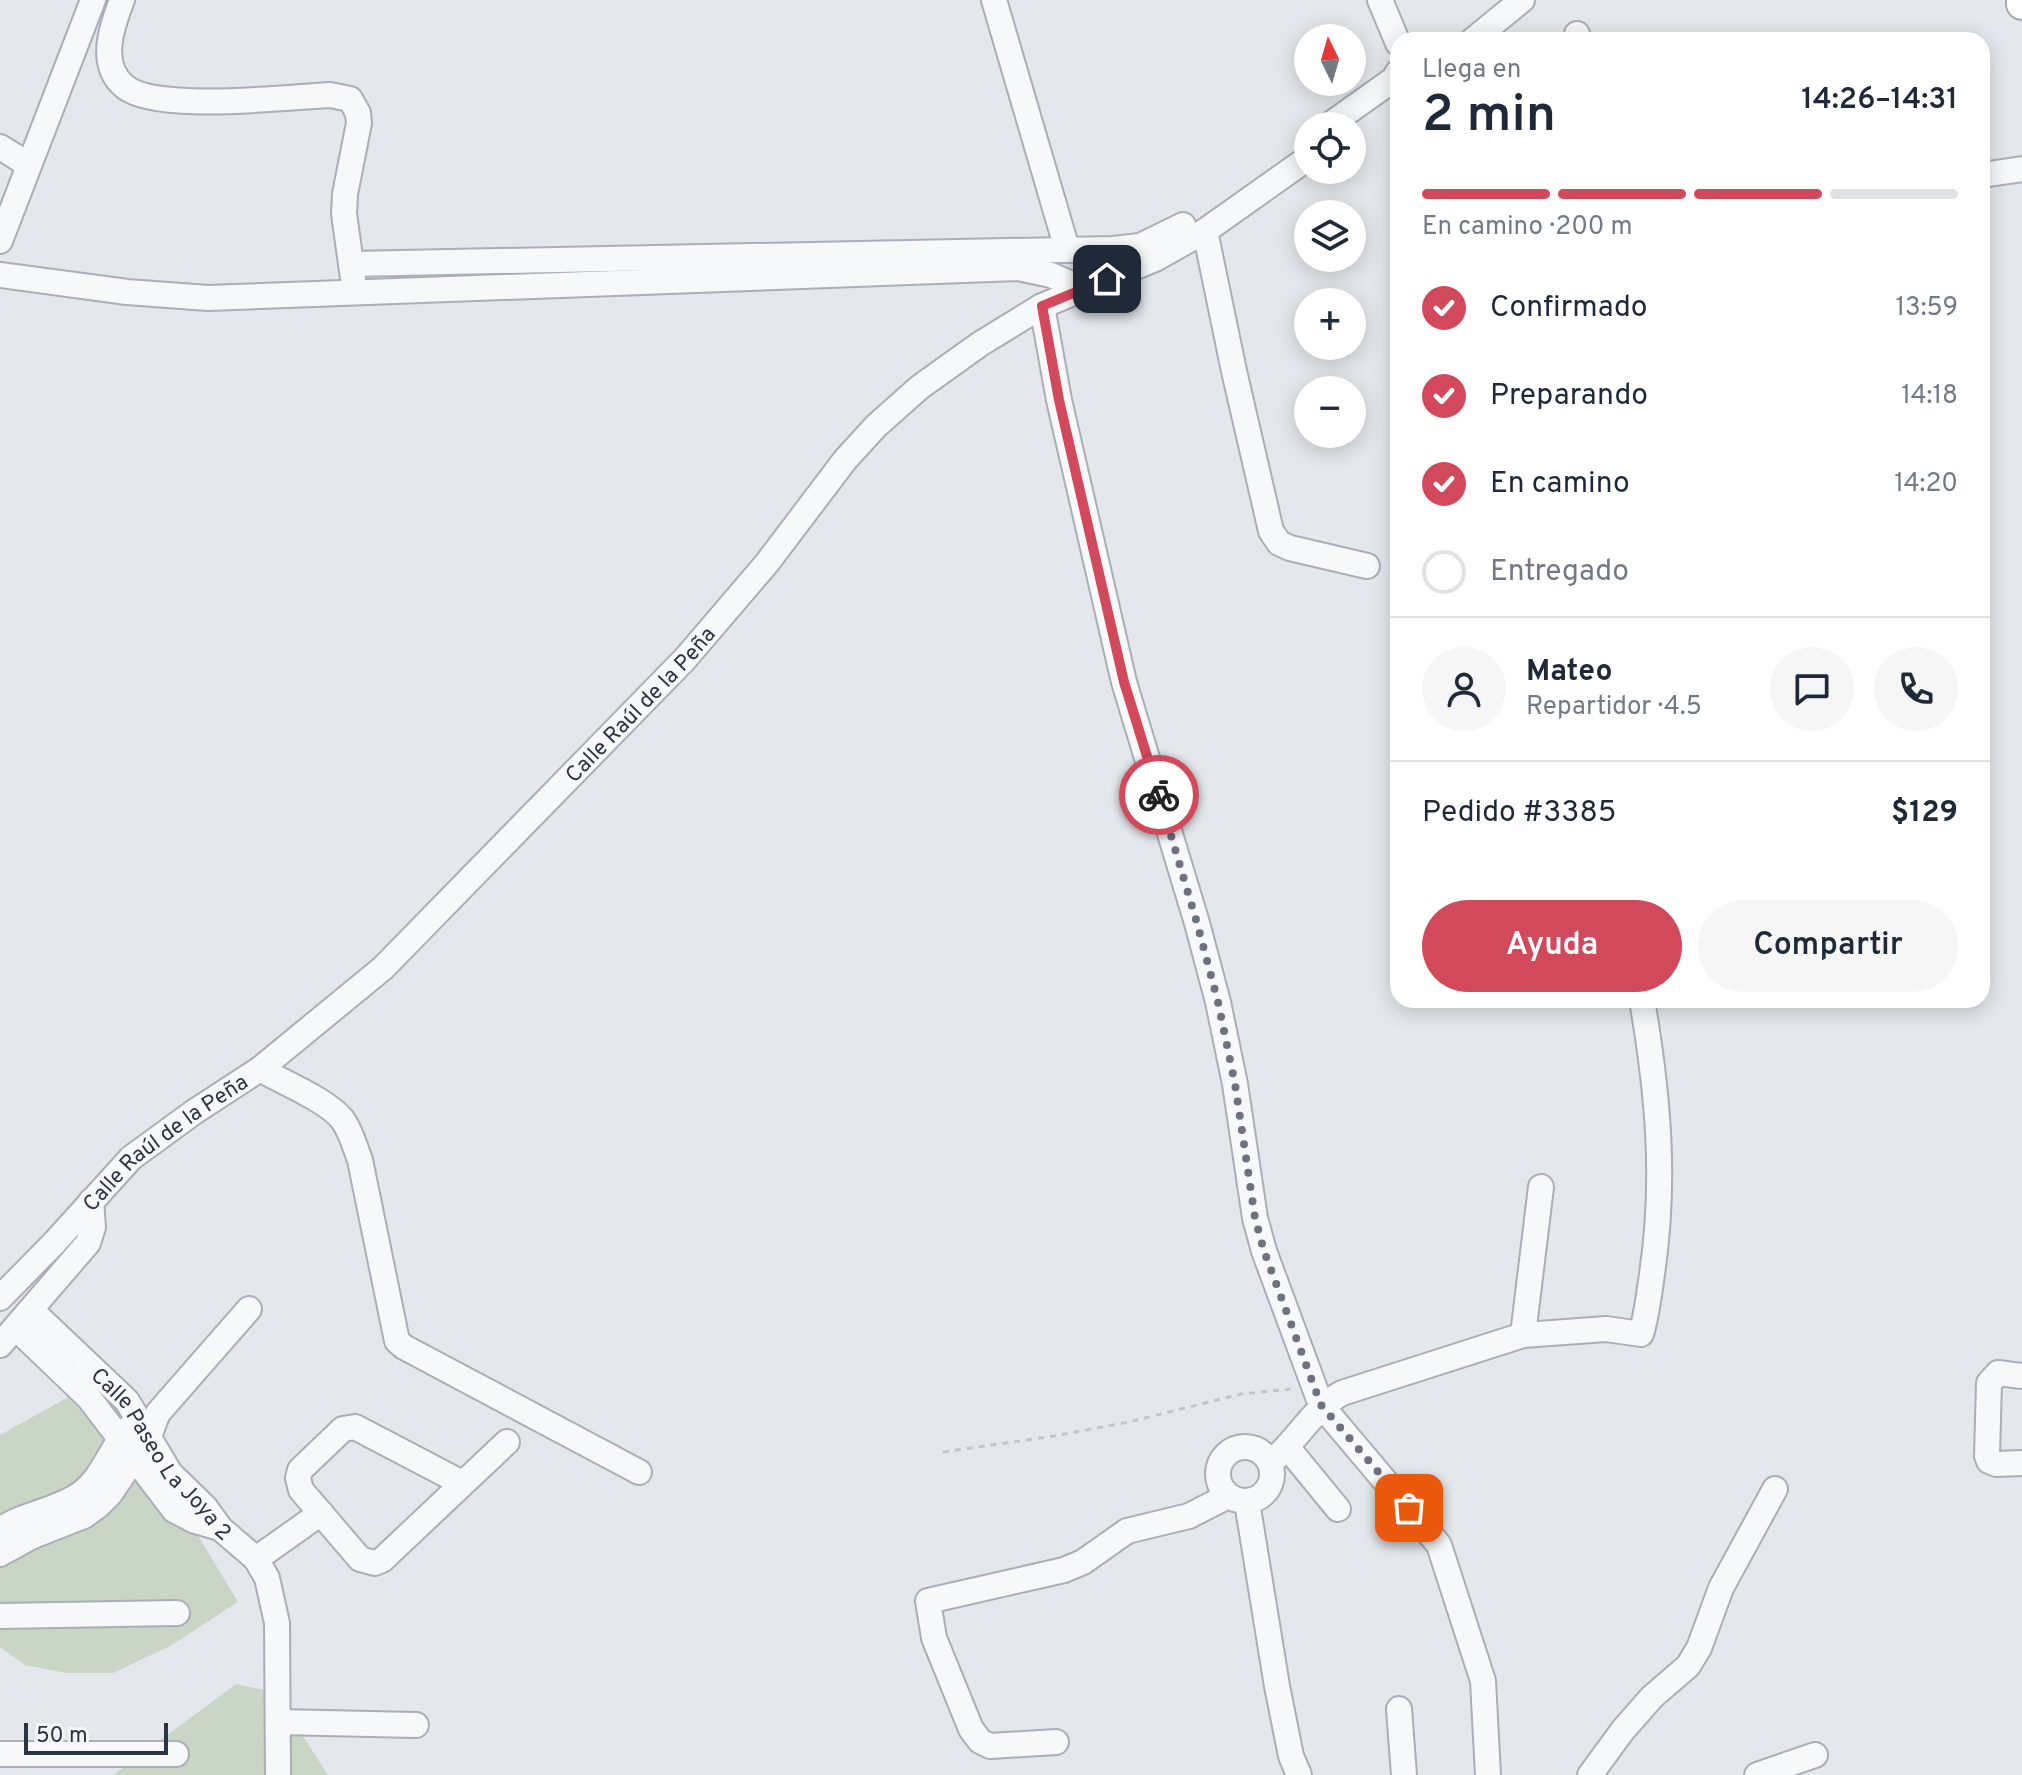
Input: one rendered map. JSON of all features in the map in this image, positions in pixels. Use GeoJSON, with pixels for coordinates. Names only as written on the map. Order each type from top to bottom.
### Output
{"type":"FeatureCollection","features":[{"type":"Feature","properties":{"kind":"street"},"geometry":{"type":"LineString","coordinates":[[0,241],[93,0]]}},
{"type":"Feature","properties":{"kind":"street"},"geometry":{"type":"LineString","coordinates":[[122,0],[112,27],[109,48],[111,64],[123,86],[139,95],[168,101],[330,95],[350,99],[358,113],[359,123],[345,194],[345,232],[355,294]]}},
{"type":"Feature","properties":{"kind":"street"},"geometry":{"type":"LineString","coordinates":[[994,0],[1067,249]]}},
{"type":"Feature","properties":{"kind":"street"},"geometry":{"type":"LineString","coordinates":[[1380,0],[1393,32]]}},
{"type":"Feature","properties":{"kind":"street"},"geometry":{"type":"LineString","coordinates":[[1485,32],[1522,0]]}},
{"type":"Feature","properties":{"kind":"street"},"geometry":{"type":"LineString","coordinates":[[1348,112],[1390,82]]}},
{"type":"Feature","properties":{"kind":"street"},"geometry":{"type":"LineString","coordinates":[[1366,117],[1390,100]]}},
{"type":"Feature","properties":{"kind":"street"},"geometry":{"type":"LineString","coordinates":[[0,147],[29,165]]}},
{"type":"Feature","properties":{"kind":"street"},"geometry":{"type":"LineString","coordinates":[[351,264],[1140,246],[1187,223],[1294,150]]}},
{"type":"Feature","properties":{"kind":"street","name":"Calle Raúl de la Peña"},"geometry":{"type":"LineString","coordinates":[[0,1298],[131,1158],[260,1069],[383,968],[685,659],[767,563],[845,460],[876,426],[920,387],[980,344],[1042,306],[1155,259],[1205,231],[1294,168]]}},
{"type":"Feature","properties":{"kind":"street"},"geometry":{"type":"LineString","coordinates":[[1990,174],[2022,169]]}},
{"type":"Feature","properties":{"kind":"street"},"geometry":{"type":"LineString","coordinates":[[1205,231],[1271,531],[1279,543],[1290,548],[1367,566]]}},
{"type":"Feature","properties":{"kind":"street"},"geometry":{"type":"LineString","coordinates":[[0,275],[127,292],[208,298],[1018,268],[1051,275],[1083,289]]}},
{"type":"Feature","properties":{"kind":"street"},"geometry":{"type":"LineString","coordinates":[[1042,306],[1059,400],[1124,682],[1218,1002],[1235,1084],[1255,1218],[1264,1251],[1318,1395],[1439,1545],[1483,1681],[1488,1775]]}},
{"type":"Feature","properties":{"kind":"street"},"geometry":{"type":"LineString","coordinates":[[1318,1395],[1342,1393],[1523,1335],[1606,1329],[1641,1334],[1657,1238],[1660,1198],[1659,1117],[1643,1008]]}},
{"type":"Feature","properties":{"kind":"street"},"geometry":{"type":"LineString","coordinates":[[260,1069],[328,1108],[342,1120],[353,1139],[397,1341],[639,1472]]}},
{"type":"Feature","properties":{"kind":"street"},"geometry":{"type":"LineString","coordinates":[[1523,1335],[1541,1187]]}},
{"type":"Feature","properties":{"kind":"street"},"geometry":{"type":"LineString","coordinates":[[16,1328],[88,1243],[93,1227],[91,1201]]}},
{"type":"Feature","properties":{"kind":"street"},"geometry":{"type":"LineString","coordinates":[[0,1554],[33,1536],[84,1516],[99,1505],[134,1459],[149,1423],[249,1309]]}},
{"type":"Feature","properties":{"kind":"street","name":"Calle Paseo La Joya 2"},"geometry":{"type":"LineString","coordinates":[[16,1328],[127,1401],[149,1423],[170,1473],[205,1507],[220,1528]]}},
{"type":"Feature","properties":{"kind":"street","name":"Calle Paseo La Joya 2"},"geometry":{"type":"LineString","coordinates":[[73,1367],[89,1398],[174,1510],[195,1521],[220,1528]]}},
{"type":"Feature","properties":{"kind":"street"},"geometry":{"type":"LineString","coordinates":[[2022,1376],[1998,1373],[1989,1383],[1987,1456],[1989,1461],[1996,1464],[2022,1463]]}},
{"type":"Feature","properties":{"kind":"street"},"geometry":{"type":"LineString","coordinates":[[1056,1742],[990,1746],[980,1741],[971,1729],[934,1638],[928,1601],[1064,1570],[1083,1562],[1127,1531],[1189,1516],[1238,1499],[1258,1499],[1272,1484],[1279,1455],[1318,1395]]}},
{"type":"Feature","properties":{"kind":"street"},"geometry":{"type":"LineString","coordinates":[[0,1530],[21,1517],[72,1499],[82,1492],[101,1472],[121,1437],[149,1423]]}},
{"type":"Feature","properties":{"kind":"street"},"geometry":{"type":"LineString","coordinates":[[462,1483],[362,1429],[350,1427],[343,1429],[300,1470],[298,1478],[301,1490],[360,1559],[375,1563],[382,1560],[507,1442]]}},
{"type":"Feature","properties":{"kind":"street"},"geometry":{"type":"LineString","coordinates":[[1299,1775],[1291,1756],[1238,1499],[1218,1477],[1219,1467],[1224,1457],[1244,1447],[1279,1455],[1338,1509]]}},
{"type":"Feature","properties":{"kind":"street"},"geometry":{"type":"LineString","coordinates":[[1590,1775],[1652,1697],[1694,1657],[1721,1588],[1775,1489]]}},
{"type":"Feature","properties":{"kind":"street"},"geometry":{"type":"LineString","coordinates":[[256,1559],[321,1513]]}},
{"type":"Feature","properties":{"kind":"street"},"geometry":{"type":"LineString","coordinates":[[220,1528],[256,1559],[267,1578],[277,1623],[278,1775]]}},
{"type":"Feature","properties":{"kind":"street"},"geometry":{"type":"LineString","coordinates":[[0,1616],[177,1613]]}},
{"type":"Feature","properties":{"kind":"street"},"geometry":{"type":"LineString","coordinates":[[1399,1709],[1404,1775]]}},
{"type":"Feature","properties":{"kind":"street"},"geometry":{"type":"LineString","coordinates":[[278,1722],[416,1725]]}},
{"type":"Feature","properties":{"kind":"street"},"geometry":{"type":"LineString","coordinates":[[0,1754],[176,1754]]}},
{"type":"Feature","properties":{"kind":"street"},"geometry":{"type":"LineString","coordinates":[[1757,1775],[1815,1755]]}},
{"type":"Feature","properties":{"kind":"path"},"geometry":{"type":"LineString","coordinates":[[943,1452],[1114,1425],[1241,1394],[1318,1395]]}},
{"type":"Feature","properties":{"kind":"green space"},"geometry":{"type":"Polygon","coordinates":[[[103,1378],[238,1602],[170,1646],[113,1673],[66,1673],[25,1665],[0,1647],[0,1435],[103,1378]]]}},
{"type":"Feature","properties":{"kind":"green space"},"geometry":{"type":"Polygon","coordinates":[[[236,1684],[265,1690],[292,1719],[328,1775],[113,1775],[236,1684]]]}},
{"type":"Feature","properties":{"kind":"way so far"},"geometry":{"type":"LineString","coordinates":[[1159,795],[1218,1002],[1235,1084],[1255,1218],[1264,1251],[1321,1405],[1409,1508]]}},
{"type":"Feature","properties":{"kind":"route"},"geometry":{"type":"LineString","coordinates":[[1107,279],[1042,306],[1050,360],[1124,682],[1159,795]]}}]}
